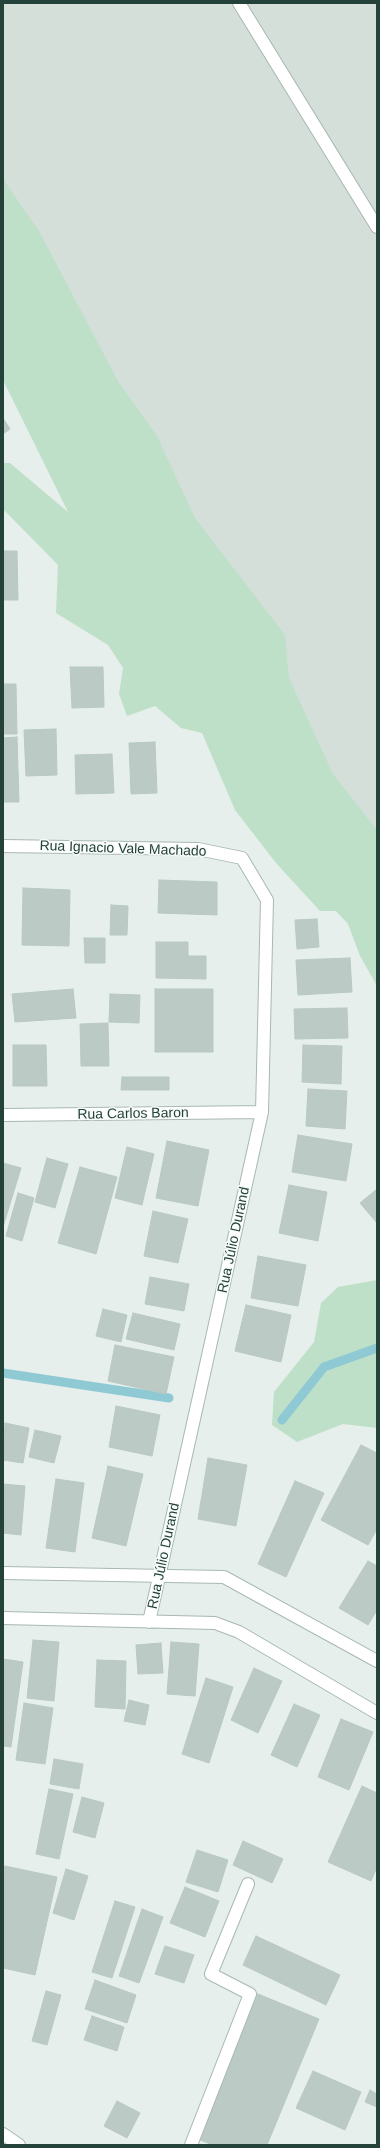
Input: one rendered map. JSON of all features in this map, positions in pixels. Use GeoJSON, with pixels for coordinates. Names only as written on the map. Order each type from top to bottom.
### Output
{"type":"FeatureCollection","features":[{"type":"Feature","properties":{"kind":"street"},"geometry":{"type":"LineString","coordinates":[[239,3],[377,227]]}},
{"type":"Feature","properties":{"kind":"street","name":"Rua Ignacio Vale Machado"},"geometry":{"type":"LineString","coordinates":[[3,846],[198,848],[242,858]]}},
{"type":"Feature","properties":{"kind":"street","name":"Rua Júlio Durand"},"geometry":{"type":"LineString","coordinates":[[150,1622],[262,1112],[267,900],[242,858]]}},
{"type":"Feature","properties":{"kind":"street","name":"Rua Carlos Baron"},"geometry":{"type":"LineString","coordinates":[[3,1115],[262,1112]]}},
{"type":"Feature","properties":{"kind":"street"},"geometry":{"type":"LineString","coordinates":[[3,1573],[224,1577],[377,1661]]}},
{"type":"Feature","properties":{"kind":"street"},"geometry":{"type":"LineString","coordinates":[[3,1618],[216,1623],[239,1632],[377,1713]]}},
{"type":"Feature","properties":{"kind":"street"},"geometry":{"type":"LineString","coordinates":[[191,2145],[250,1994],[211,1974],[248,1884]]}},
{"type":"Feature","properties":{"kind":"street"},"geometry":{"type":"LineString","coordinates":[[3,2134],[19,2145]]}},
{"type":"Feature","properties":{"kind":"shaded area"},"geometry":{"type":"Polygon","coordinates":[[[3,3],[377,3],[377,855],[3,233],[3,3]]]}},
{"type":"Feature","properties":{"kind":"green space"},"geometry":{"type":"Polygon","coordinates":[[[3,179],[39,231],[119,383],[157,436],[195,518],[285,635],[289,678],[333,774],[377,830],[377,986],[360,956],[348,924],[336,911],[320,911],[276,863],[235,810],[202,733],[181,728],[155,706],[127,716],[119,694],[123,668],[108,645],[56,613],[58,565],[3,509],[3,463],[10,463],[68,512],[3,380],[3,179]]]}},
{"type":"Feature","properties":{"kind":"green space"},"geometry":{"type":"Polygon","coordinates":[[[377,1280],[377,1428],[343,1424],[297,1442],[272,1425],[274,1392],[314,1342],[321,1303],[338,1287],[377,1280]]]}},
{"type":"Feature","properties":{"kind":"building"},"geometry":{"type":"Polygon","coordinates":[[[3,418],[10,429],[3,434],[3,418]]]}},
{"type":"Feature","properties":{"kind":"building"},"geometry":{"type":"Polygon","coordinates":[[[3,551],[17,551],[18,600],[3,600],[3,551]]]}},
{"type":"Feature","properties":{"kind":"building"},"geometry":{"type":"Polygon","coordinates":[[[70,667],[103,667],[104,707],[72,708],[70,667]]]}},
{"type":"Feature","properties":{"kind":"building"},"geometry":{"type":"Polygon","coordinates":[[[3,684],[16,684],[17,734],[3,734],[3,684]]]}},
{"type":"Feature","properties":{"kind":"building"},"geometry":{"type":"Polygon","coordinates":[[[56,729],[57,775],[26,776],[24,730],[56,729]]]}},
{"type":"Feature","properties":{"kind":"building"},"geometry":{"type":"Polygon","coordinates":[[[17,737],[19,802],[3,802],[3,738],[17,737]]]}},
{"type":"Feature","properties":{"kind":"building"},"geometry":{"type":"Polygon","coordinates":[[[155,742],[157,793],[131,794],[129,743],[155,742]]]}},
{"type":"Feature","properties":{"kind":"building"},"geometry":{"type":"Polygon","coordinates":[[[112,754],[114,793],[76,794],[75,755],[112,754]]]}},
{"type":"Feature","properties":{"kind":"building"},"geometry":{"type":"Polygon","coordinates":[[[159,880],[217,882],[217,915],[158,913],[159,880]]]}},
{"type":"Feature","properties":{"kind":"building"},"geometry":{"type":"Polygon","coordinates":[[[23,888],[70,890],[69,946],[22,945],[23,888]]]}},
{"type":"Feature","properties":{"kind":"building"},"geometry":{"type":"Polygon","coordinates":[[[111,905],[128,906],[127,935],[110,935],[111,905]]]}},
{"type":"Feature","properties":{"kind":"building"},"geometry":{"type":"Polygon","coordinates":[[[317,919],[319,947],[297,949],[295,920],[317,919]]]}},
{"type":"Feature","properties":{"kind":"building"},"geometry":{"type":"Polygon","coordinates":[[[84,938],[105,938],[105,963],[85,963],[84,938]]]}},
{"type":"Feature","properties":{"kind":"building"},"geometry":{"type":"Polygon","coordinates":[[[156,942],[188,942],[188,956],[206,956],[206,979],[156,978],[156,942]]]}},
{"type":"Feature","properties":{"kind":"building"},"geometry":{"type":"Polygon","coordinates":[[[350,958],[352,992],[298,995],[296,960],[350,958]]]}},
{"type":"Feature","properties":{"kind":"building"},"geometry":{"type":"Polygon","coordinates":[[[73,989],[76,1018],[15,1022],[12,994],[73,989]]]}},
{"type":"Feature","properties":{"kind":"building"},"geometry":{"type":"Polygon","coordinates":[[[155,989],[213,989],[213,1052],[155,1052],[155,989]]]}},
{"type":"Feature","properties":{"kind":"building"},"geometry":{"type":"Polygon","coordinates":[[[110,994],[140,995],[139,1023],[109,1022],[110,994]]]}},
{"type":"Feature","properties":{"kind":"building"},"geometry":{"type":"Polygon","coordinates":[[[347,1008],[348,1038],[295,1039],[294,1009],[347,1008]]]}},
{"type":"Feature","properties":{"kind":"building"},"geometry":{"type":"Polygon","coordinates":[[[108,1023],[109,1066],[81,1066],[80,1024],[108,1023]]]}},
{"type":"Feature","properties":{"kind":"building"},"geometry":{"type":"Polygon","coordinates":[[[13,1045],[46,1045],[47,1086],[13,1086],[13,1045]]]}},
{"type":"Feature","properties":{"kind":"building"},"geometry":{"type":"Polygon","coordinates":[[[303,1045],[342,1046],[341,1084],[302,1082],[303,1045]]]}},
{"type":"Feature","properties":{"kind":"building"},"geometry":{"type":"Polygon","coordinates":[[[122,1077],[169,1077],[169,1090],[121,1090],[122,1077]]]}},
{"type":"Feature","properties":{"kind":"building"},"geometry":{"type":"Polygon","coordinates":[[[308,1089],[347,1091],[345,1129],[306,1126],[308,1089]]]}},
{"type":"Feature","properties":{"kind":"building"},"geometry":{"type":"Polygon","coordinates":[[[298,1135],[352,1144],[346,1181],[292,1172],[298,1135]]]}},
{"type":"Feature","properties":{"kind":"building"},"geometry":{"type":"Polygon","coordinates":[[[167,1141],[209,1150],[198,1206],[156,1198],[167,1141]]]}},
{"type":"Feature","properties":{"kind":"building"},"geometry":{"type":"Polygon","coordinates":[[[127,1147],[154,1154],[142,1205],[115,1198],[127,1147]]]}},
{"type":"Feature","properties":{"kind":"building"},"geometry":{"type":"Polygon","coordinates":[[[47,1158],[68,1164],[55,1208],[35,1202],[47,1158]]]}},
{"type":"Feature","properties":{"kind":"building"},"geometry":{"type":"Polygon","coordinates":[[[3,1163],[21,1168],[3,1227],[3,1163]]]}},
{"type":"Feature","properties":{"kind":"building"},"geometry":{"type":"Polygon","coordinates":[[[80,1167],[117,1177],[96,1254],[58,1243],[80,1167]]]}},
{"type":"Feature","properties":{"kind":"building"},"geometry":{"type":"Polygon","coordinates":[[[289,1185],[327,1192],[318,1241],[279,1233],[289,1185]]]}},
{"type":"Feature","properties":{"kind":"building"},"geometry":{"type":"Polygon","coordinates":[[[377,1189],[377,1223],[360,1203],[377,1189]]]}},
{"type":"Feature","properties":{"kind":"building"},"geometry":{"type":"Polygon","coordinates":[[[18,1193],[34,1198],[22,1241],[6,1236],[18,1193]]]}},
{"type":"Feature","properties":{"kind":"building"},"geometry":{"type":"Polygon","coordinates":[[[153,1211],[188,1219],[178,1263],[144,1256],[153,1211]]]}},
{"type":"Feature","properties":{"kind":"building"},"geometry":{"type":"Polygon","coordinates":[[[258,1256],[306,1265],[298,1306],[251,1298],[258,1256]]]}},
{"type":"Feature","properties":{"kind":"building"},"geometry":{"type":"Polygon","coordinates":[[[150,1277],[189,1284],[184,1311],[145,1304],[150,1277]]]}},
{"type":"Feature","properties":{"kind":"building"},"geometry":{"type":"Polygon","coordinates":[[[246,1305],[291,1315],[281,1362],[235,1351],[246,1305]]]}},
{"type":"Feature","properties":{"kind":"building"},"geometry":{"type":"Polygon","coordinates":[[[103,1309],[127,1315],[121,1342],[96,1336],[103,1309]]]}},
{"type":"Feature","properties":{"kind":"building"},"geometry":{"type":"Polygon","coordinates":[[[133,1313],[180,1324],[174,1350],[126,1339],[133,1313]]]}},
{"type":"Feature","properties":{"kind":"building"},"geometry":{"type":"Polygon","coordinates":[[[115,1345],[174,1357],[166,1394],[108,1381],[115,1345]]]}},
{"type":"Feature","properties":{"kind":"building"},"geometry":{"type":"Polygon","coordinates":[[[116,1406],[160,1415],[152,1456],[109,1447],[116,1406]]]}},
{"type":"Feature","properties":{"kind":"building"},"geometry":{"type":"Polygon","coordinates":[[[5,1423],[29,1428],[23,1463],[3,1460],[5,1423]]]}},
{"type":"Feature","properties":{"kind":"building"},"geometry":{"type":"Polygon","coordinates":[[[35,1430],[61,1436],[54,1463],[29,1457],[35,1430]]]}},
{"type":"Feature","properties":{"kind":"building"},"geometry":{"type":"Polygon","coordinates":[[[361,1445],[377,1453],[377,1529],[368,1545],[321,1520],[361,1445]]]}},
{"type":"Feature","properties":{"kind":"building"},"geometry":{"type":"Polygon","coordinates":[[[208,1458],[247,1465],[236,1526],[198,1519],[208,1458]]]}},
{"type":"Feature","properties":{"kind":"building"},"geometry":{"type":"Polygon","coordinates":[[[108,1466],[143,1474],[126,1546],[92,1538],[108,1466]]]}},
{"type":"Feature","properties":{"kind":"building"},"geometry":{"type":"Polygon","coordinates":[[[56,1479],[84,1483],[75,1552],[46,1548],[56,1479]]]}},
{"type":"Feature","properties":{"kind":"building"},"geometry":{"type":"Polygon","coordinates":[[[295,1481],[324,1493],[286,1577],[258,1564],[295,1481]]]}},
{"type":"Feature","properties":{"kind":"building"},"geometry":{"type":"Polygon","coordinates":[[[3,1484],[25,1486],[21,1535],[3,1533],[3,1484]]]}},
{"type":"Feature","properties":{"kind":"building"},"geometry":{"type":"Polygon","coordinates":[[[368,1561],[377,1566],[377,1610],[368,1625],[339,1608],[368,1561]]]}},
{"type":"Feature","properties":{"kind":"building"},"geometry":{"type":"Polygon","coordinates":[[[33,1640],[59,1642],[54,1701],[27,1698],[33,1640]]]}},
{"type":"Feature","properties":{"kind":"building"},"geometry":{"type":"Polygon","coordinates":[[[171,1642],[199,1644],[195,1696],[167,1694],[171,1642]]]}},
{"type":"Feature","properties":{"kind":"building"},"geometry":{"type":"Polygon","coordinates":[[[161,1643],[163,1673],[138,1674],[136,1645],[161,1643]]]}},
{"type":"Feature","properties":{"kind":"building"},"geometry":{"type":"Polygon","coordinates":[[[3,1659],[23,1662],[11,1747],[3,1746],[3,1659]]]}},
{"type":"Feature","properties":{"kind":"building"},"geometry":{"type":"Polygon","coordinates":[[[97,1660],[126,1661],[125,1709],[95,1707],[97,1660]]]}},
{"type":"Feature","properties":{"kind":"building"},"geometry":{"type":"Polygon","coordinates":[[[254,1668],[282,1681],[258,1733],[231,1720],[254,1668]]]}},
{"type":"Feature","properties":{"kind":"building"},"geometry":{"type":"Polygon","coordinates":[[[206,1678],[233,1687],[209,1763],[182,1754],[206,1678]]]}},
{"type":"Feature","properties":{"kind":"building"},"geometry":{"type":"Polygon","coordinates":[[[129,1700],[149,1705],[145,1725],[124,1721],[129,1700]]]}},
{"type":"Feature","properties":{"kind":"building"},"geometry":{"type":"Polygon","coordinates":[[[24,1703],[53,1708],[45,1764],[16,1760],[24,1703]]]}},
{"type":"Feature","properties":{"kind":"building"},"geometry":{"type":"Polygon","coordinates":[[[294,1704],[320,1715],[297,1767],[271,1755],[294,1704]]]}},
{"type":"Feature","properties":{"kind":"building"},"geometry":{"type":"Polygon","coordinates":[[[341,1719],[373,1732],[349,1790],[318,1777],[341,1719]]]}},
{"type":"Feature","properties":{"kind":"building"},"geometry":{"type":"Polygon","coordinates":[[[54,1759],[83,1764],[79,1789],[50,1784],[54,1759]]]}},
{"type":"Feature","properties":{"kind":"building"},"geometry":{"type":"Polygon","coordinates":[[[362,1786],[377,1793],[377,1867],[371,1881],[328,1862],[362,1786]]]}},
{"type":"Feature","properties":{"kind":"building"},"geometry":{"type":"Polygon","coordinates":[[[49,1789],[73,1794],[59,1859],[36,1854],[49,1789]]]}},
{"type":"Feature","properties":{"kind":"building"},"geometry":{"type":"Polygon","coordinates":[[[82,1797],[104,1803],[95,1838],[73,1832],[82,1797]]]}},
{"type":"Feature","properties":{"kind":"building"},"geometry":{"type":"Polygon","coordinates":[[[243,1841],[283,1859],[272,1883],[233,1865],[243,1841]]]}},
{"type":"Feature","properties":{"kind":"building"},"geometry":{"type":"Polygon","coordinates":[[[197,1850],[228,1860],[218,1892],[186,1882],[197,1850]]]}},
{"type":"Feature","properties":{"kind":"building"},"geometry":{"type":"Polygon","coordinates":[[[5,1866],[57,1877],[35,1975],[3,1968],[3,1874],[5,1866]]]}},
{"type":"Feature","properties":{"kind":"building"},"geometry":{"type":"Polygon","coordinates":[[[66,1869],[88,1876],[74,1920],[53,1913],[66,1869]]]}},
{"type":"Feature","properties":{"kind":"building"},"geometry":{"type":"Polygon","coordinates":[[[185,1887],[219,1901],[205,1937],[170,1923],[185,1887]]]}},
{"type":"Feature","properties":{"kind":"building"},"geometry":{"type":"Polygon","coordinates":[[[115,1901],[135,1907],[112,1978],[92,1972],[115,1901]]]}},
{"type":"Feature","properties":{"kind":"building"},"geometry":{"type":"Polygon","coordinates":[[[142,1909],[163,1917],[139,1983],[119,1976],[142,1909]]]}},
{"type":"Feature","properties":{"kind":"building"},"geometry":{"type":"Polygon","coordinates":[[[256,1936],[340,1975],[326,2005],[243,1965],[256,1936]]]}},
{"type":"Feature","properties":{"kind":"building"},"geometry":{"type":"Polygon","coordinates":[[[165,1946],[194,1955],[184,1983],[155,1974],[165,1946]]]}},
{"type":"Feature","properties":{"kind":"building"},"geometry":{"type":"Polygon","coordinates":[[[95,1980],[136,1995],[127,2023],[85,2009],[95,1980]]]}},
{"type":"Feature","properties":{"kind":"building"},"geometry":{"type":"Polygon","coordinates":[[[46,1991],[61,1995],[47,2045],[32,2041],[46,1991]]]}},
{"type":"Feature","properties":{"kind":"building"},"geometry":{"type":"Polygon","coordinates":[[[258,1994],[319,2019],[267,2145],[213,2145],[198,2139],[258,1994]]]}},
{"type":"Feature","properties":{"kind":"building"},"geometry":{"type":"Polygon","coordinates":[[[92,2016],[124,2027],[117,2051],[84,2040],[92,2016]]]}},
{"type":"Feature","properties":{"kind":"building"},"geometry":{"type":"Polygon","coordinates":[[[313,2071],[361,2092],[345,2130],[296,2108],[313,2071]]]}},
{"type":"Feature","properties":{"kind":"building"},"geometry":{"type":"Polygon","coordinates":[[[370,2090],[377,2094],[377,2107],[365,2102],[370,2090]]]}},
{"type":"Feature","properties":{"kind":"building"},"geometry":{"type":"Polygon","coordinates":[[[117,2101],[140,2113],[127,2138],[104,2126],[117,2101]]]}},
{"type":"Feature","properties":{"kind":"waterway"},"geometry":{"type":"LineString","coordinates":[[282,1420],[324,1367],[377,1348]]}},
{"type":"Feature","properties":{"kind":"waterway"},"geometry":{"type":"LineString","coordinates":[[3,1373],[169,1398]]}}]}
